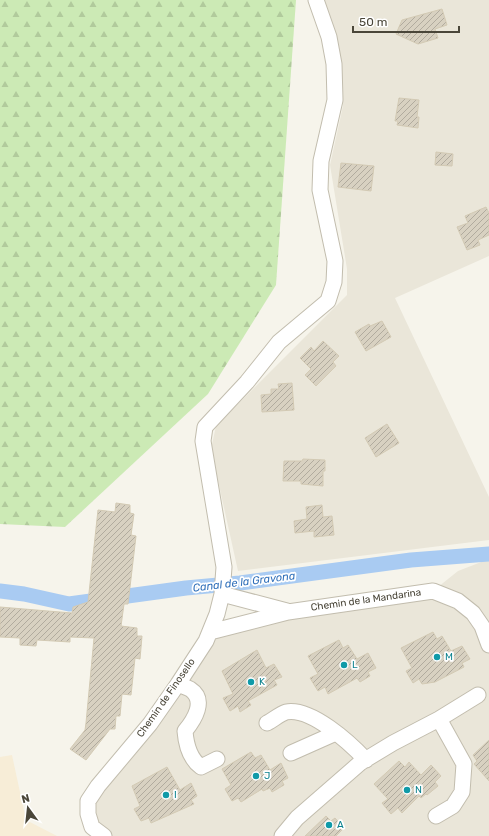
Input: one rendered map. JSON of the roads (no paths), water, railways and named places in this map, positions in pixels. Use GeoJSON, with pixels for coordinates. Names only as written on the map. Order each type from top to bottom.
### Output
{"type":"FeatureCollection","features":[{"type":"Feature","properties":{"kind":"street","name":"Chemin de Finosello"},"geometry":{"type":"LineString","coordinates":[[104,836],[92,827],[88,814],[88,801],[98,786],[150,724],[178,684],[210,632],[217,614],[222,594],[224,566],[203,441],[205,427],[247,382],[279,342],[328,301],[334,282],[335,260],[320,190],[321,161],[335,100],[334,64],[329,37],[316,0]]}},
{"type":"Feature","properties":{"kind":"street","name":"Chemin de la Mandarina"},"geometry":{"type":"LineString","coordinates":[[210,632],[288,612],[433,591],[458,601],[473,613],[482,626],[489,645]]}},
{"type":"Feature","properties":{"kind":"street","name":"Chemin de la Mandarina"},"geometry":{"type":"LineString","coordinates":[[222,594],[288,612]]}},
{"type":"Feature","properties":{"kind":"street"},"geometry":{"type":"LineString","coordinates":[[178,684],[192,690],[198,700],[198,708],[195,718],[185,731],[186,741],[191,755],[201,767],[217,759]]}},
{"type":"Feature","properties":{"kind":"street"},"geometry":{"type":"LineString","coordinates":[[282,836],[296,818],[360,763],[392,743],[439,719],[478,695]]}},
{"type":"Feature","properties":{"kind":"street"},"geometry":{"type":"LineString","coordinates":[[267,723],[286,712],[299,712],[311,716],[351,744],[366,760]]}},
{"type":"Feature","properties":{"kind":"street"},"geometry":{"type":"LineString","coordinates":[[436,816],[453,806],[462,792],[464,764],[439,719]]}},
{"type":"Feature","properties":{"kind":"street"},"geometry":{"type":"LineString","coordinates":[[291,753],[336,733]]}},
{"type":"Feature","properties":{"kind":"waterway","name":"Canal de la Gravona"},"geometry":{"type":"LineString","coordinates":[[0,591],[24,594],[69,604],[411,560],[489,554]]}},
{"type":"Feature","properties":{"kind":"place","name":"M"},"geometry":{"type":"Point","coordinates":[437,657]}},
{"type":"Feature","properties":{"kind":"place","name":"L"},"geometry":{"type":"Point","coordinates":[344,665]}},
{"type":"Feature","properties":{"kind":"place","name":"K"},"geometry":{"type":"Point","coordinates":[251,682]}},
{"type":"Feature","properties":{"kind":"place","name":"J"},"geometry":{"type":"Point","coordinates":[256,776]}},
{"type":"Feature","properties":{"kind":"place","name":"N"},"geometry":{"type":"Point","coordinates":[407,790]}},
{"type":"Feature","properties":{"kind":"place","name":"I"},"geometry":{"type":"Point","coordinates":[166,795]}},
{"type":"Feature","properties":{"kind":"place","name":"A"},"geometry":{"type":"Point","coordinates":[329,825]}}]}
